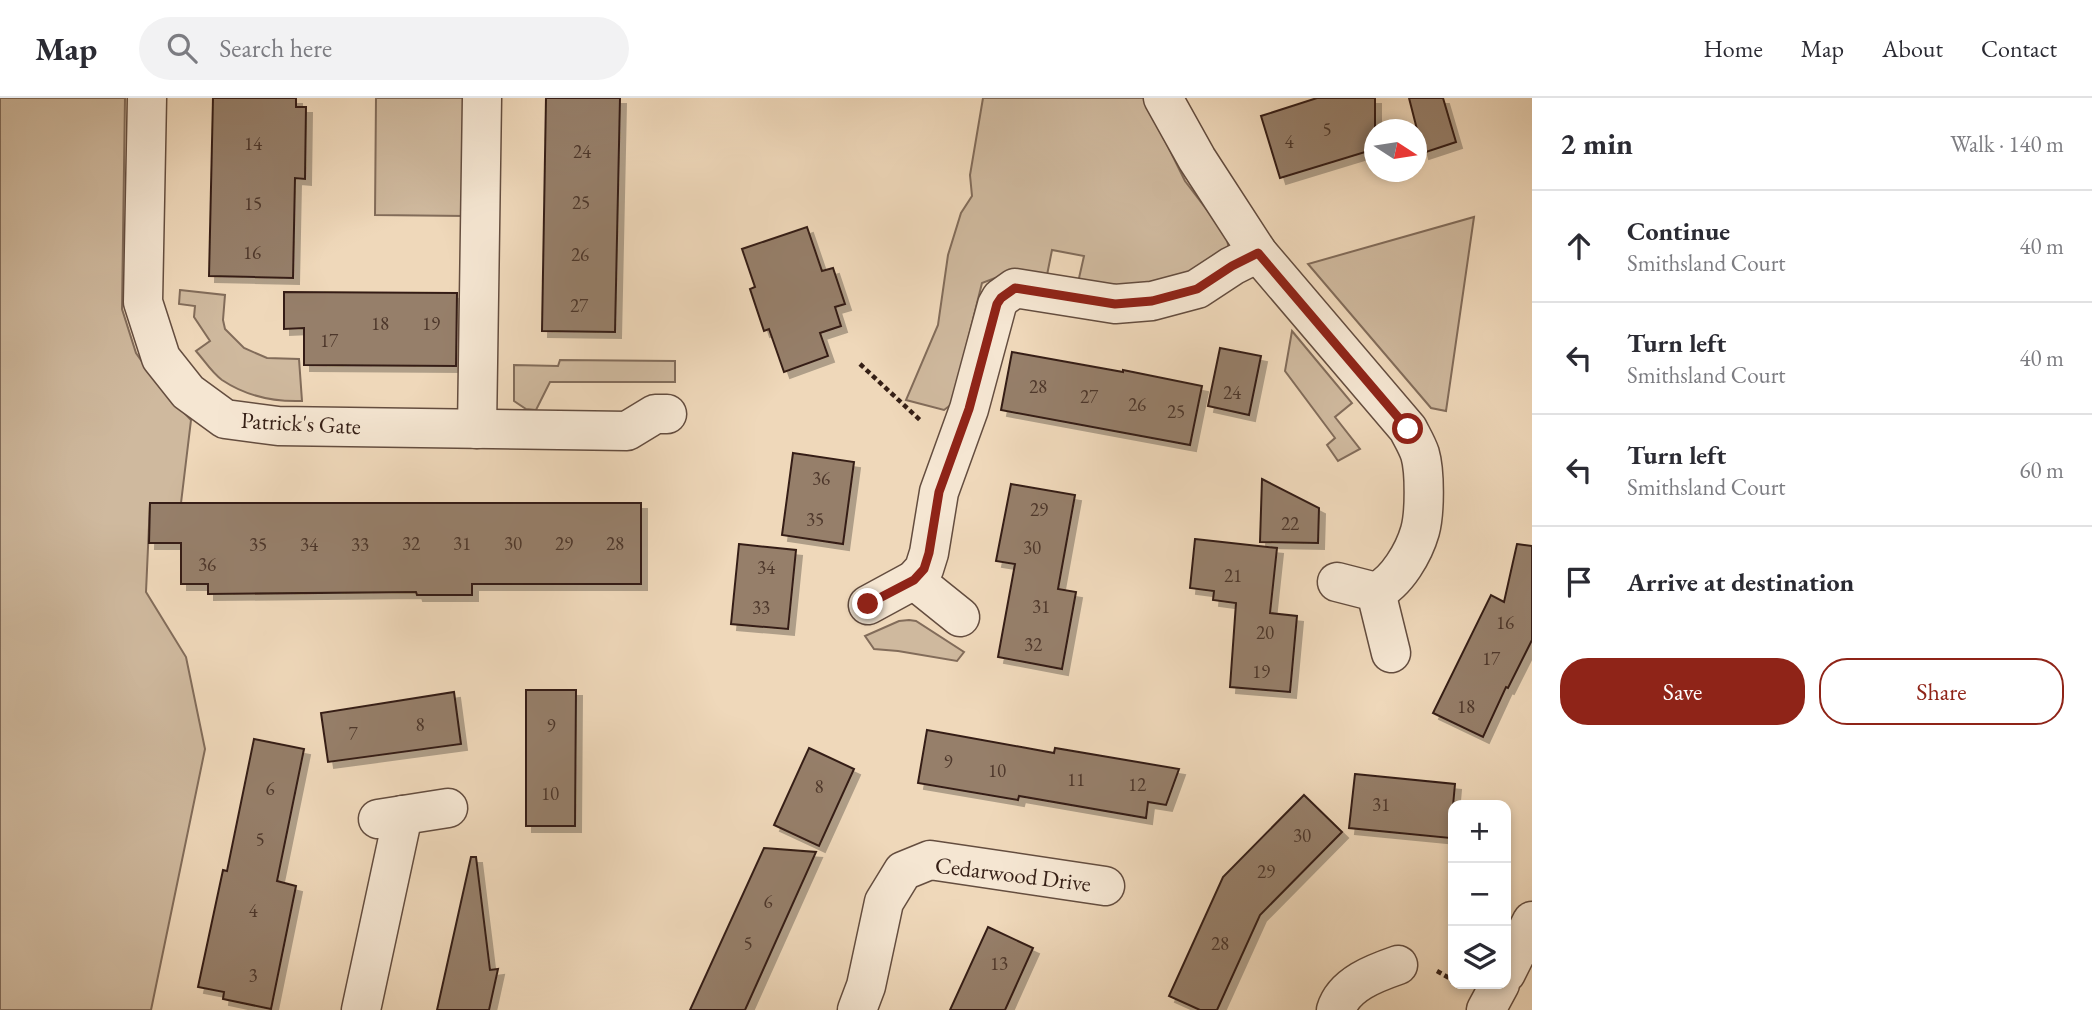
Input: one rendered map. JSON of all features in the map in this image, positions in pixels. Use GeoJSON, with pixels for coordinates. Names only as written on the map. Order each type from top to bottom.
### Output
{"type":"FeatureCollection","features":[{"type":"Feature","properties":{"kind":"street","name":"Patrick's Gate"},"geometry":{"type":"LineString","coordinates":[[147,98],[143,302],[161,358],[188,393],[225,419],[278,426],[627,431],[655,414],[667,414]]}},
{"type":"Feature","properties":{"kind":"street"},"geometry":{"type":"LineString","coordinates":[[477,429],[482,98]]}},
{"type":"Feature","properties":{"kind":"street"},"geometry":{"type":"LineString","coordinates":[[1163,98],[1197,159],[1258,253],[1408,429],[1420,455],[1424,495],[1420,530],[1404,564],[1389,586],[1377,592],[1338,582]]}},
{"type":"Feature","properties":{"kind":"street"},"geometry":{"type":"LineString","coordinates":[[868,604],[914,580],[924,569],[939,492],[969,409],[997,304],[1001,298],[1015,288],[1115,304],[1152,301],[1197,289],[1258,253]]}},
{"type":"Feature","properties":{"kind":"street"},"geometry":{"type":"LineString","coordinates":[[914,580],[960,617]]}},
{"type":"Feature","properties":{"kind":"street"},"geometry":{"type":"LineString","coordinates":[[1377,592],[1391,653]]}},
{"type":"Feature","properties":{"kind":"street"},"geometry":{"type":"LineString","coordinates":[[361,1010],[391,817],[448,808]]}},
{"type":"Feature","properties":{"kind":"street","name":"Cedarwood Drive"},"geometry":{"type":"LineString","coordinates":[[857,1010],[866,986],[884,902],[903,871],[930,860],[1105,886]]}},
{"type":"Feature","properties":{"kind":"street"},"geometry":{"type":"LineString","coordinates":[[1511,963],[1532,921]]}},
{"type":"Feature","properties":{"kind":"street"},"geometry":{"type":"LineString","coordinates":[[1336,1010],[1338,1002],[1365,977],[1398,965]]}},
{"type":"Feature","properties":{"kind":"street"},"geometry":{"type":"LineString","coordinates":[[1486,1010],[1497,989]]}},
{"type":"Feature","properties":{"kind":"path"},"geometry":{"type":"LineString","coordinates":[[860,364],[917,418]]}},
{"type":"Feature","properties":{"kind":"path"},"geometry":{"type":"LineString","coordinates":[[1436,970],[1448,977]]}},
{"type":"Feature","properties":{"kind":"shaded area"},"geometry":{"type":"Polygon","coordinates":[[[0,98],[125,98],[122,309],[136,353],[160,387],[191,420],[181,503],[150,503],[146,592],[186,657],[205,749],[151,1010],[0,1010],[0,98]]]}},
{"type":"Feature","properties":{"kind":"shaded area"},"geometry":{"type":"Polygon","coordinates":[[[376,98],[466,98],[465,216],[375,215],[376,98]]]}},
{"type":"Feature","properties":{"kind":"shaded area"},"geometry":{"type":"Polygon","coordinates":[[[983,98],[1144,98],[1185,181],[1226,235],[1229,249],[1182,284],[1077,287],[1084,256],[1052,250],[1046,280],[1008,273],[982,283],[952,404],[944,410],[906,400],[938,325],[948,255],[961,213],[972,196],[970,175],[983,98]]]}},
{"type":"Feature","properties":{"kind":"shaded area"},"geometry":{"type":"Polygon","coordinates":[[[1474,217],[1446,411],[1431,408],[1308,264],[1474,217]]]}},
{"type":"Feature","properties":{"kind":"shaded area"},"geometry":{"type":"Polygon","coordinates":[[[180,290],[225,295],[225,329],[244,348],[267,358],[299,359],[302,401],[260,397],[231,386],[218,377],[196,351],[210,341],[194,317],[195,306],[179,304],[180,290]]]}},
{"type":"Feature","properties":{"kind":"shaded area"},"geometry":{"type":"Polygon","coordinates":[[[1292,331],[1352,403],[1335,417],[1360,449],[1338,461],[1327,445],[1335,438],[1285,371],[1292,331]]]}},
{"type":"Feature","properties":{"kind":"shaded area"},"geometry":{"type":"Polygon","coordinates":[[[560,360],[675,361],[675,382],[550,382],[536,410],[526,409],[514,401],[514,365],[558,366],[560,360]]]}},
{"type":"Feature","properties":{"kind":"shaded area"},"geometry":{"type":"Polygon","coordinates":[[[899,621],[916,621],[964,652],[957,661],[874,649],[865,636],[899,621]]]}},
{"type":"Feature","properties":{"kind":"building"},"geometry":{"type":"Polygon","coordinates":[[[213,98],[296,98],[296,107],[306,107],[305,179],[295,178],[293,278],[209,276],[213,98]]]}},
{"type":"Feature","properties":{"kind":"building"},"geometry":{"type":"Polygon","coordinates":[[[546,98],[620,98],[615,332],[542,331],[546,98]]]}},
{"type":"Feature","properties":{"kind":"building"},"geometry":{"type":"Polygon","coordinates":[[[1317,98],[1375,98],[1375,119],[1364,119],[1364,152],[1280,178],[1261,116],[1317,98]]]}},
{"type":"Feature","properties":{"kind":"building"},"geometry":{"type":"Polygon","coordinates":[[[1409,98],[1443,98],[1456,142],[1427,152],[1427,119],[1414,119],[1409,98]]]}},
{"type":"Feature","properties":{"kind":"building"},"geometry":{"type":"Polygon","coordinates":[[[807,227],[822,271],[833,268],[845,304],[835,307],[841,326],[820,333],[828,356],[784,372],[769,329],[764,331],[750,289],[755,287],[742,249],[807,227]]]}},
{"type":"Feature","properties":{"kind":"building"},"geometry":{"type":"Polygon","coordinates":[[[284,292],[457,293],[456,366],[304,365],[304,328],[284,329],[284,292]]]}},
{"type":"Feature","properties":{"kind":"building"},"geometry":{"type":"Polygon","coordinates":[[[1220,348],[1261,356],[1249,415],[1208,406],[1220,348]]]}},
{"type":"Feature","properties":{"kind":"building"},"geometry":{"type":"Polygon","coordinates":[[[1012,352],[1202,386],[1190,445],[1001,410],[1012,352]]]}},
{"type":"Feature","properties":{"kind":"building"},"geometry":{"type":"Polygon","coordinates":[[[793,453],[854,462],[843,544],[782,535],[793,453]]]}},
{"type":"Feature","properties":{"kind":"building"},"geometry":{"type":"Polygon","coordinates":[[[1262,479],[1319,508],[1318,543],[1260,542],[1262,479]]]}},
{"type":"Feature","properties":{"kind":"building"},"geometry":{"type":"Polygon","coordinates":[[[1011,484],[1075,495],[1058,589],[1076,592],[1062,669],[998,657],[1015,564],[996,561],[1011,484]]]}},
{"type":"Feature","properties":{"kind":"building"},"geometry":{"type":"Polygon","coordinates":[[[150,503],[641,503],[641,584],[472,584],[472,595],[417,595],[416,592],[208,594],[208,584],[181,584],[181,543],[149,543],[150,503]]]}},
{"type":"Feature","properties":{"kind":"building"},"geometry":{"type":"Polygon","coordinates":[[[1195,539],[1277,548],[1270,613],[1297,616],[1290,692],[1230,687],[1236,603],[1213,600],[1214,591],[1190,588],[1195,539]]]}},
{"type":"Feature","properties":{"kind":"building"},"geometry":{"type":"Polygon","coordinates":[[[739,544],[796,550],[788,629],[731,624],[739,544]]]}},
{"type":"Feature","properties":{"kind":"building"},"geometry":{"type":"Polygon","coordinates":[[[1517,544],[1532,546],[1532,640],[1483,737],[1433,713],[1491,595],[1504,602],[1517,544]]]}},
{"type":"Feature","properties":{"kind":"building"},"geometry":{"type":"Polygon","coordinates":[[[526,690],[576,690],[575,826],[526,826],[526,690]]]}},
{"type":"Feature","properties":{"kind":"building"},"geometry":{"type":"Polygon","coordinates":[[[454,692],[461,744],[328,762],[321,713],[454,692]]]}},
{"type":"Feature","properties":{"kind":"building"},"geometry":{"type":"Polygon","coordinates":[[[927,730],[1054,753],[1055,748],[1179,769],[1166,805],[1148,802],[1146,818],[1019,796],[1018,800],[918,783],[927,730]]]}},
{"type":"Feature","properties":{"kind":"building"},"geometry":{"type":"Polygon","coordinates":[[[254,739],[304,749],[277,881],[296,886],[271,1009],[223,999],[224,992],[198,987],[223,870],[227,871],[254,739]]]}},
{"type":"Feature","properties":{"kind":"building"},"geometry":{"type":"Polygon","coordinates":[[[809,748],[854,769],[819,846],[774,825],[809,748]]]}},
{"type":"Feature","properties":{"kind":"building"},"geometry":{"type":"Polygon","coordinates":[[[1355,774],[1455,784],[1454,800],[1448,800],[1448,838],[1349,828],[1355,774]]]}},
{"type":"Feature","properties":{"kind":"building"},"geometry":{"type":"Polygon","coordinates":[[[1304,795],[1342,832],[1260,915],[1217,1010],[1200,1010],[1169,996],[1223,877],[1304,795]]]}},
{"type":"Feature","properties":{"kind":"building"},"geometry":{"type":"Polygon","coordinates":[[[764,848],[816,852],[745,1010],[690,1010],[764,848]]]}},
{"type":"Feature","properties":{"kind":"building"},"geometry":{"type":"Polygon","coordinates":[[[471,857],[476,857],[490,970],[498,969],[489,1010],[437,1010],[471,857]]]}},
{"type":"Feature","properties":{"kind":"building"},"geometry":{"type":"Polygon","coordinates":[[[988,927],[1033,948],[1005,1010],[950,1010],[988,927]]]}},
{"type":"Feature","properties":{"kind":"route"},"geometry":{"type":"LineString","coordinates":[[868,604],[914,580],[924,569],[939,492],[969,409],[997,304],[1015,288],[1115,304],[1152,301],[1197,289],[1258,253],[1408,429]]}}]}
